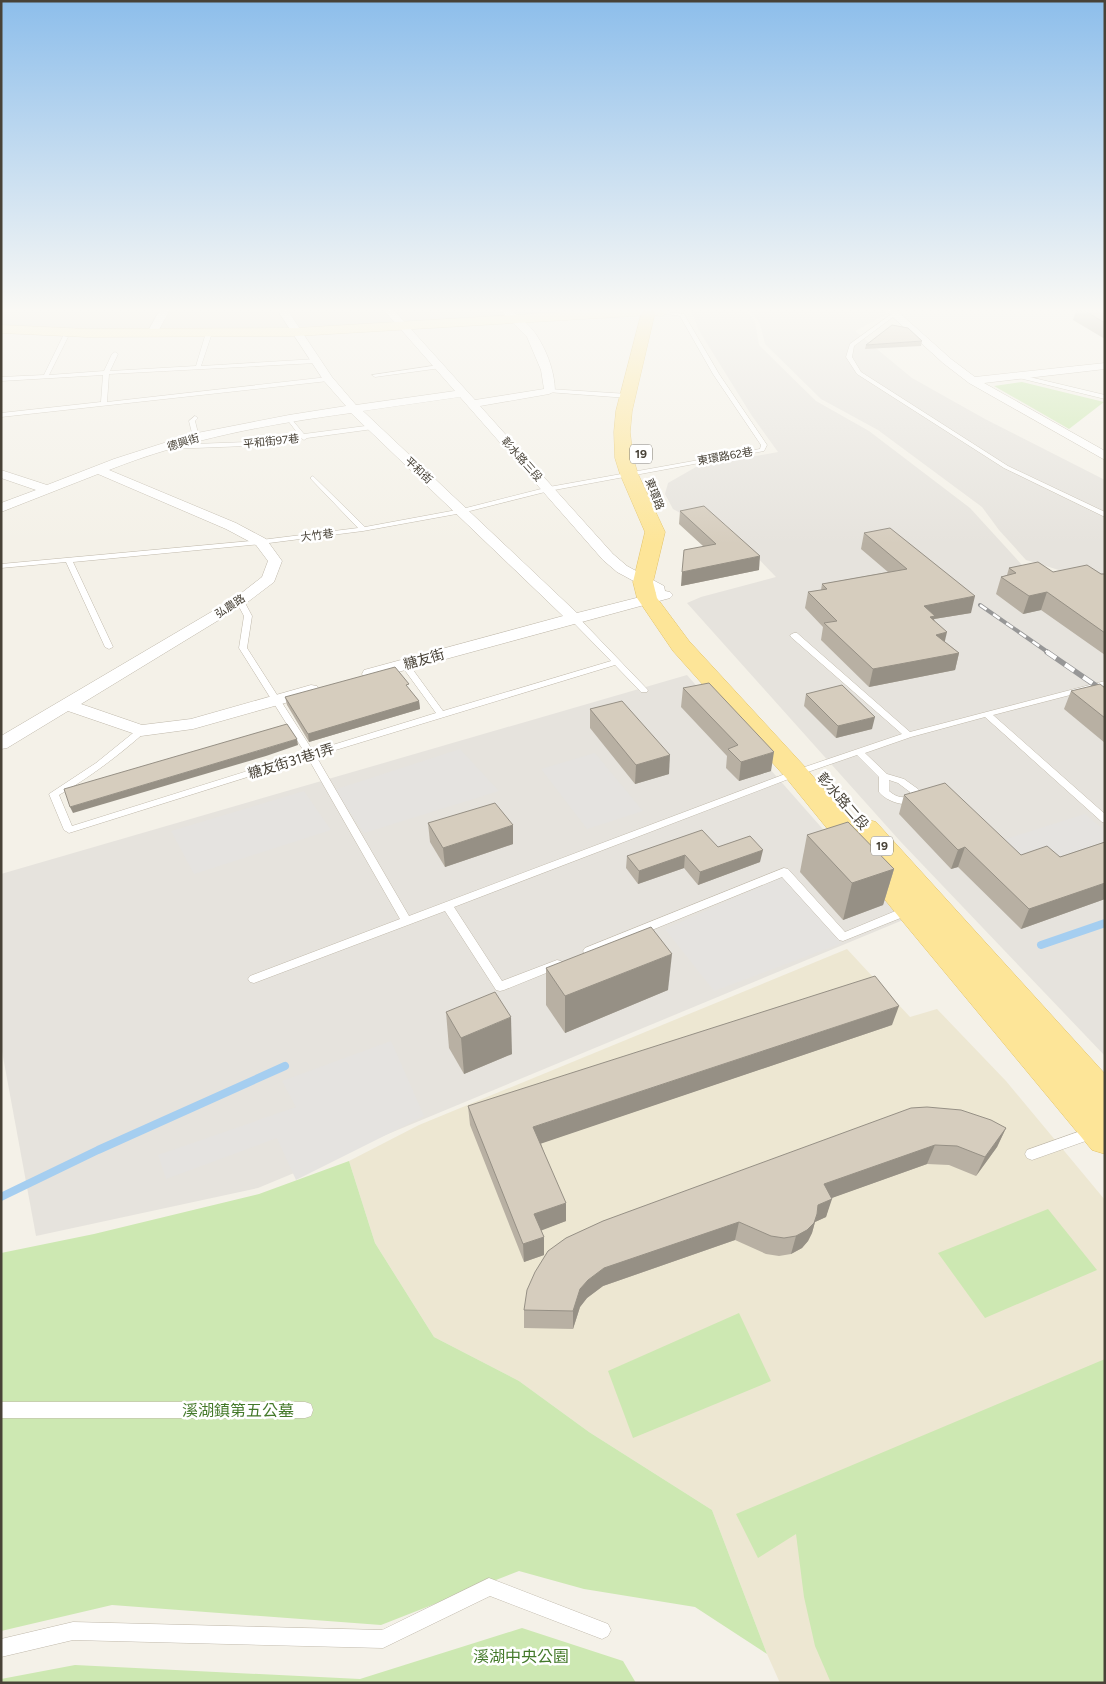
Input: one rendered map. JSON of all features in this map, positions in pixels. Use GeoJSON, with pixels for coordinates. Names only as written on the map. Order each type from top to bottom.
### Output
{"type":"FeatureCollection","features":[{"type":"Feature","properties":{"kind":"main road","name":"東環路"},"geometry":{"type":"LineString","coordinates":[[631,387],[622,432],[624,458],[629,474],[655,532],[657,588]]}},
{"type":"Feature","properties":{"kind":"main road","name":"東環路"},"geometry":{"type":"LineString","coordinates":[[644,464],[670,531],[666,557]]}},
{"type":"Feature","properties":{"kind":"main road","name":"彰水路三段"},"geometry":{"type":"LineString","coordinates":[[657,588],[681,646]]}},
{"type":"Feature","properties":{"kind":"main road","name":"彰水路二段"},"geometry":{"type":"LineString","coordinates":[[657,588],[805,770],[909,910],[1102,1133]]}},
{"type":"Feature","properties":{"kind":"main road","name":"彰水路二段"},"geometry":{"type":"LineString","coordinates":[[681,646],[805,770],[931,904],[1105,1098]]}},
{"type":"Feature","properties":{"kind":"street","name":"平和街"},"geometry":{"type":"LineString","coordinates":[[335,387],[353,408],[574,618]]}},
{"type":"Feature","properties":{"kind":"street","name":"彰水路三段"},"geometry":{"type":"LineString","coordinates":[[456,387],[608,557],[622,569],[657,588]]}},
{"type":"Feature","properties":{"kind":"street"},"geometry":{"type":"LineString","coordinates":[[472,404],[549,391],[550,387]]}},
{"type":"Feature","properties":{"kind":"street"},"geometry":{"type":"LineString","coordinates":[[983,387],[1105,456]]}},
{"type":"Feature","properties":{"kind":"street","name":"德興街"},"geometry":{"type":"LineString","coordinates":[[1,508],[98,470],[196,438],[289,418],[462,393]]}},
{"type":"Feature","properties":{"kind":"street","name":"弘農路"},"geometry":{"type":"LineString","coordinates":[[1,744],[240,601],[269,580],[275,561],[261,542],[231,526],[98,470]]}},
{"type":"Feature","properties":{"kind":"street"},"geometry":{"type":"LineString","coordinates":[[1,474],[46,490]]}},
{"type":"Feature","properties":{"kind":"street","name":"糖友街"},"geometry":{"type":"LineString","coordinates":[[359,677],[574,618],[657,588]]}},
{"type":"Feature","properties":{"kind":"street"},"geometry":{"type":"LineString","coordinates":[[68,705],[141,731],[193,724],[322,687]]}},
{"type":"Feature","properties":{"kind":"lane"},"geometry":{"type":"LineString","coordinates":[[104,404],[105,387]]}},
{"type":"Feature","properties":{"kind":"lane"},"geometry":{"type":"LineString","coordinates":[[1,415],[260,387]]}},
{"type":"Feature","properties":{"kind":"lane","name":"東環路62巷"},"geometry":{"type":"LineString","coordinates":[[629,474],[644,464],[762,450],[764,445],[725,387]]}},
{"type":"Feature","properties":{"kind":"lane"},"geometry":{"type":"LineString","coordinates":[[880,387],[1006,467],[1105,515]]}},
{"type":"Feature","properties":{"kind":"lane"},"geometry":{"type":"LineString","coordinates":[[1059,387],[1105,398]]}},
{"type":"Feature","properties":{"kind":"lane"},"geometry":{"type":"LineString","coordinates":[[549,391],[628,396]]}},
{"type":"Feature","properties":{"kind":"lane"},"geometry":{"type":"LineString","coordinates":[[195,418],[192,421],[196,438]]}},
{"type":"Feature","properties":{"kind":"lane"},"geometry":{"type":"LineString","coordinates":[[289,418],[304,438]]}},
{"type":"Feature","properties":{"kind":"lane","name":"平和街97巷"},"geometry":{"type":"LineString","coordinates":[[168,447],[247,444],[304,438],[374,427]]}},
{"type":"Feature","properties":{"kind":"lane","name":"大竹巷"},"geometry":{"type":"LineString","coordinates":[[1,566],[261,542],[363,529],[462,511],[549,489],[629,474]]}},
{"type":"Feature","properties":{"kind":"lane"},"geometry":{"type":"LineString","coordinates":[[313,478],[363,529]]}},
{"type":"Feature","properties":{"kind":"lane"},"geometry":{"type":"LineString","coordinates":[[68,559],[109,647]]}},
{"type":"Feature","properties":{"kind":"lane"},"geometry":{"type":"LineString","coordinates":[[240,601],[248,616],[243,648],[311,755],[406,921]]}},
{"type":"Feature","properties":{"kind":"lane"},"geometry":{"type":"LineString","coordinates":[[574,618],[644,690]]}},
{"type":"Feature","properties":{"kind":"lane"},"geometry":{"type":"LineString","coordinates":[[794,635],[908,735]]}},
{"type":"Feature","properties":{"kind":"lane","name":"糖友街31巷1弄"},"geometry":{"type":"LineString","coordinates":[[141,731],[82,779],[54,794],[69,830],[441,714],[617,662]]}},
{"type":"Feature","properties":{"kind":"lane"},"geometry":{"type":"LineString","coordinates":[[405,664],[441,714]]}},
{"type":"Feature","properties":{"kind":"lane"},"geometry":{"type":"LineString","coordinates":[[254,979],[858,751],[908,735],[1105,683]]}},
{"type":"Feature","properties":{"kind":"lane"},"geometry":{"type":"LineString","coordinates":[[988,715],[1105,820]]}},
{"type":"Feature","properties":{"kind":"lane"},"geometry":{"type":"LineString","coordinates":[[858,751],[884,776]]}},
{"type":"Feature","properties":{"kind":"lane"},"geometry":{"type":"LineString","coordinates":[[582,954],[784,872],[842,937],[909,910]]}},
{"type":"Feature","properties":{"kind":"lane"},"geometry":{"type":"LineString","coordinates":[[447,905],[500,987],[564,961]]}},
{"type":"Feature","properties":{"kind":"lane"},"geometry":{"type":"LineString","coordinates":[[1032,1154],[1102,1133]]}},
{"type":"Feature","properties":{"kind":"lane"},"geometry":{"type":"LineString","coordinates":[[1,1410],[305,1410]]}},
{"type":"Feature","properties":{"kind":"lane"},"geometry":{"type":"LineString","coordinates":[[1,1648],[73,1631],[383,1639],[489,1587],[602,1630]]}},
{"type":"Feature","properties":{"kind":"shaded area"},"geometry":{"type":"Polygon","coordinates":[[[734,387],[801,387],[816,401],[869,431],[970,508],[1022,565],[1105,587],[1105,1056],[900,841],[687,603],[701,597],[776,577],[725,524],[699,522],[684,515],[673,509],[665,494],[668,483],[696,467],[778,452],[734,387]]]}},
{"type":"Feature","properties":{"kind":"shaded area"},"geometry":{"type":"Polygon","coordinates":[[[808,387],[927,387],[985,419],[1105,480],[1105,584],[1026,560],[999,530],[982,507],[878,430],[821,399],[808,387]]]}},
{"type":"Feature","properties":{"kind":"shaded area"},"geometry":{"type":"Polygon","coordinates":[[[687,675],[903,920],[258,1188],[36,1236],[1,1046],[1,874],[687,675]]]}},
{"type":"Feature","properties":{"kind":"shaded area"},"geometry":{"type":"Polygon","coordinates":[[[460,749],[499,791],[364,833],[334,790],[460,749]]]}},
{"type":"Feature","properties":{"kind":"shaded area"},"geometry":{"type":"Polygon","coordinates":[[[595,753],[643,811],[587,829],[541,769],[595,753]]]}},
{"type":"Feature","properties":{"kind":"shaded area"},"geometry":{"type":"Polygon","coordinates":[[[304,791],[331,830],[194,874],[171,831],[304,791]]]}},
{"type":"Feature","properties":{"kind":"shaded area"},"geometry":{"type":"Polygon","coordinates":[[[1085,814],[1105,831],[1105,854],[1016,869],[990,844],[1085,814]]]}},
{"type":"Feature","properties":{"kind":"shaded area"},"geometry":{"type":"Polygon","coordinates":[[[782,877],[842,943],[714,991],[665,929],[782,877]]]}},
{"type":"Feature","properties":{"kind":"shaded area"},"geometry":{"type":"Polygon","coordinates":[[[847,949],[910,1017],[937,1009],[1006,1081],[1105,1200],[1105,1683],[780,1683],[712,1510],[589,1432],[519,1381],[434,1337],[375,1243],[349,1161],[419,1125],[847,949]]]}},
{"type":"Feature","properties":{"kind":"shaded area"},"geometry":{"type":"Polygon","coordinates":[[[391,1041],[424,1116],[296,1180],[277,1138],[166,1179],[158,1155],[296,1107],[282,1081],[391,1041]]]}},
{"type":"Feature","properties":{"kind":"green space"},"geometry":{"type":"Polygon","coordinates":[[[995,387],[1041,387],[1104,402],[1069,429],[995,387]]]}},
{"type":"Feature","properties":{"kind":"green space","name":"溪湖鎮第五公墓"},"geometry":{"type":"Polygon","coordinates":[[[349,1161],[375,1243],[434,1337],[519,1381],[589,1432],[712,1510],[767,1654],[695,1607],[584,1589],[519,1571],[381,1625],[112,1605],[1,1631],[1,1253],[94,1234],[259,1194],[349,1161]]]}},
{"type":"Feature","properties":{"kind":"green space"},"geometry":{"type":"Polygon","coordinates":[[[1048,1209],[1097,1270],[985,1318],[938,1253],[1048,1209]]]}},
{"type":"Feature","properties":{"kind":"green space"},"geometry":{"type":"Polygon","coordinates":[[[739,1313],[771,1381],[633,1438],[608,1371],[739,1313]]]}},
{"type":"Feature","properties":{"kind":"green space"},"geometry":{"type":"Polygon","coordinates":[[[1105,1359],[1105,1683],[831,1683],[815,1646],[804,1597],[796,1534],[758,1558],[736,1514],[1105,1359]]]}},
{"type":"Feature","properties":{"kind":"green space","name":"溪湖中央公園"},"geometry":{"type":"Polygon","coordinates":[[[522,1628],[623,1661],[636,1683],[1,1683],[1,1679],[75,1665],[360,1679],[522,1628]]]}},
{"type":"Feature","properties":{"kind":"building"},"geometry":{"type":"Polygon","coordinates":[[[704,506],[760,556],[682,572],[684,550],[716,544],[680,511],[704,506]]]}},
{"type":"Feature","properties":{"kind":"building"},"geometry":{"type":"Polygon","coordinates":[[[890,528],[975,596],[924,606],[935,616],[930,617],[947,632],[936,635],[959,653],[873,669],[824,623],[837,621],[808,592],[827,589],[822,584],[907,569],[864,533],[890,528]]]}},
{"type":"Feature","properties":{"kind":"building"},"geometry":{"type":"Polygon","coordinates":[[[1038,562],[1053,572],[1087,565],[1101,574],[1105,574],[1105,633],[1047,592],[1029,596],[1001,577],[1016,573],[1009,568],[1038,562]]]}},
{"type":"Feature","properties":{"kind":"building"},"geometry":{"type":"Polygon","coordinates":[[[395,667],[409,684],[406,685],[419,701],[308,734],[285,697],[395,667]]]}},
{"type":"Feature","properties":{"kind":"building"},"geometry":{"type":"Polygon","coordinates":[[[709,683],[774,752],[741,762],[728,749],[738,745],[683,688],[709,683]]]}},
{"type":"Feature","properties":{"kind":"building"},"geometry":{"type":"Polygon","coordinates":[[[1100,684],[1105,688],[1105,718],[1071,691],[1100,684]]]}},
{"type":"Feature","properties":{"kind":"building"},"geometry":{"type":"Polygon","coordinates":[[[842,685],[875,717],[838,726],[806,694],[842,685]]]}},
{"type":"Feature","properties":{"kind":"building"},"geometry":{"type":"Polygon","coordinates":[[[622,701],[670,755],[636,765],[590,709],[622,701]]]}},
{"type":"Feature","properties":{"kind":"building"},"geometry":{"type":"Polygon","coordinates":[[[287,724],[297,739],[70,807],[64,789],[287,724]]]}},
{"type":"Feature","properties":{"kind":"building"},"geometry":{"type":"Polygon","coordinates":[[[945,783],[1021,855],[1047,846],[1060,857],[1105,842],[1105,883],[1029,909],[965,847],[958,850],[904,795],[945,783]]]}},
{"type":"Feature","properties":{"kind":"building"},"geometry":{"type":"Polygon","coordinates":[[[495,803],[513,825],[443,848],[428,823],[495,803]]]}},
{"type":"Feature","properties":{"kind":"building"},"geometry":{"type":"Polygon","coordinates":[[[848,822],[894,869],[852,883],[807,835],[848,822]]]}},
{"type":"Feature","properties":{"kind":"building"},"geometry":{"type":"Polygon","coordinates":[[[702,830],[718,847],[750,836],[763,850],[700,872],[685,855],[639,871],[627,856],[702,830]]]}},
{"type":"Feature","properties":{"kind":"building"},"geometry":{"type":"Polygon","coordinates":[[[651,927],[672,954],[565,996],[546,968],[651,927]]]}},
{"type":"Feature","properties":{"kind":"building"},"geometry":{"type":"Polygon","coordinates":[[[875,976],[899,1006],[533,1127],[566,1203],[534,1214],[544,1237],[523,1244],[468,1106],[875,976]]]}},
{"type":"Feature","properties":{"kind":"building"},"geometry":{"type":"Polygon","coordinates":[[[495,992],[511,1017],[461,1038],[446,1012],[495,992]]]}},
{"type":"Feature","properties":{"kind":"building"},"geometry":{"type":"Polygon","coordinates":[[[927,1107],[961,1110],[991,1120],[1006,1128],[985,1157],[957,1146],[935,1145],[824,1184],[832,1199],[818,1205],[814,1223],[807,1230],[796,1236],[784,1238],[771,1236],[739,1222],[604,1268],[588,1280],[580,1289],[573,1311],[524,1310],[527,1290],[535,1272],[548,1251],[566,1238],[603,1221],[911,1108],[927,1107]]]}},
{"type":"Feature","properties":{"kind":"waterway"},"geometry":{"type":"LineString","coordinates":[[1041,945],[1105,923]]}},
{"type":"Feature","properties":{"kind":"waterway"},"geometry":{"type":"LineString","coordinates":[[1,1197],[98,1150],[285,1066]]}},
{"type":"Feature","properties":{"kind":"railway"},"geometry":{"type":"LineString","coordinates":[[980,605],[1049,653]]}},
{"type":"Feature","properties":{"kind":"railway"},"geometry":{"type":"LineString","coordinates":[[1047,652],[1105,692]]}}]}
